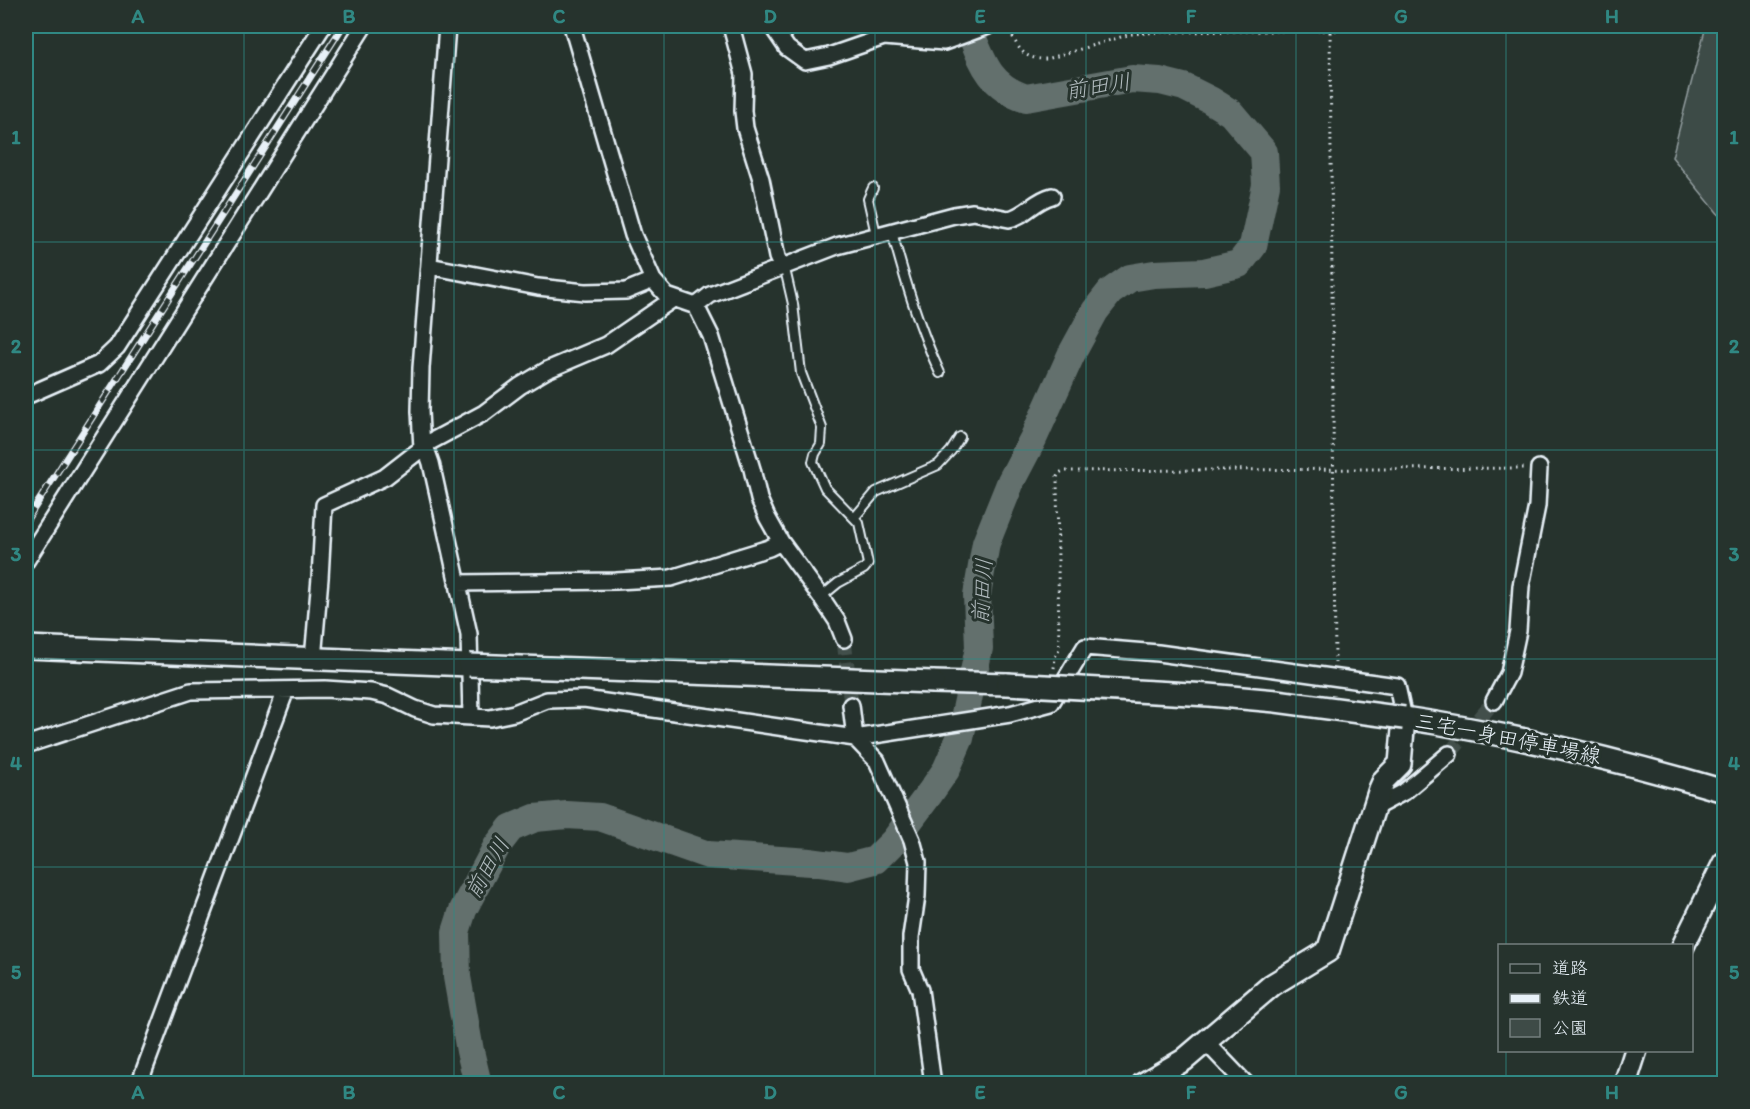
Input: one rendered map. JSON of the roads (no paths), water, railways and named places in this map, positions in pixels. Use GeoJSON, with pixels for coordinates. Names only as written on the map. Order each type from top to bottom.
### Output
{"type":"FeatureCollection","features":[{"type":"Feature","properties":{"kind":"street"},"geometry":{"type":"LineString","coordinates":[[26,396],[99,364],[117,347],[323,26]]}},
{"type":"Feature","properties":{"kind":"street"},"geometry":{"type":"LineString","coordinates":[[26,561],[364,26]]}},
{"type":"Feature","properties":{"kind":"street"},"geometry":{"type":"LineString","coordinates":[[447,26],[421,389],[423,448],[431,463],[469,634],[471,717]]}},
{"type":"Feature","properties":{"kind":"street"},"geometry":{"type":"LineString","coordinates":[[572,26],[633,235],[653,280],[667,296],[696,306],[711,336],[759,499],[781,542],[837,621],[844,639]]}},
{"type":"Feature","properties":{"kind":"street"},"geometry":{"type":"LineString","coordinates":[[730,26],[744,74],[745,128],[761,179],[777,257],[782,266]]}},
{"type":"Feature","properties":{"kind":"street"},"geometry":{"type":"LineString","coordinates":[[772,26],[787,48],[805,61],[829,56],[884,36],[944,42],[988,26]]}},
{"type":"Feature","properties":{"kind":"street"},"geometry":{"type":"LineString","coordinates":[[696,306],[710,295],[782,266],[876,234],[973,212],[1014,218],[1036,202],[1052,196]]}},
{"type":"Feature","properties":{"kind":"street"},"geometry":{"type":"LineString","coordinates":[[429,266],[538,287],[585,292],[626,291],[653,280]]}},
{"type":"Feature","properties":{"kind":"street"},"geometry":{"type":"LineString","coordinates":[[313,659],[324,505],[385,477],[423,448],[484,413],[547,370],[606,345],[673,299]]}},
{"type":"Feature","properties":{"kind":"street"},"geometry":{"type":"LineString","coordinates":[[1494,701],[1509,673],[1518,631],[1521,586],[1537,506],[1539,468]]}},
{"type":"Feature","properties":{"kind":"street"},"geometry":{"type":"LineString","coordinates":[[457,583],[671,578],[769,548],[781,542]]}},
{"type":"Feature","properties":{"kind":"street"},"geometry":{"type":"LineString","coordinates":[[26,647],[861,678],[1209,695],[1276,701],[1404,718],[1397,686],[1169,655],[1085,647],[1051,703],[1010,714],[855,738],[584,699],[547,700],[501,717],[434,715],[388,696],[371,692],[326,689],[191,691],[26,745]]}},
{"type":"Feature","properties":{"kind":"street"},"geometry":{"type":"LineString","coordinates":[[139,1083],[286,690]]}},
{"type":"Feature","properties":{"kind":"street"},"geometry":{"type":"LineString","coordinates":[[851,705],[855,738],[877,761],[912,840],[918,862],[911,937],[911,969],[920,990],[933,1083]]}},
{"type":"Feature","properties":{"kind":"street","name":"三宅一身田停車場線"},"geometry":{"type":"LineString","coordinates":[[1143,1083],[1184,1060],[1272,986],[1328,951],[1384,780],[1400,764],[1404,718],[1460,726],[1545,743],[1655,770],[1725,791]]}},
{"type":"Feature","properties":{"kind":"street"},"geometry":{"type":"LineString","coordinates":[[1374,808],[1404,792],[1449,754]]}},
{"type":"Feature","properties":{"kind":"street"},"geometry":{"type":"LineString","coordinates":[[1684,944],[1725,863]]}},
{"type":"Feature","properties":{"kind":"street"},"geometry":{"type":"LineString","coordinates":[[1205,1041],[1246,1083]]}},
{"type":"Feature","properties":{"kind":"street"},"geometry":{"type":"LineString","coordinates":[[1625,1083],[1635,1052]]}},
{"type":"Feature","properties":{"kind":"lane"},"geometry":{"type":"LineString","coordinates":[[873,188],[868,199],[876,234]]}},
{"type":"Feature","properties":{"kind":"lane"},"geometry":{"type":"LineString","coordinates":[[892,232],[925,341],[940,373]]}},
{"type":"Feature","properties":{"kind":"lane"},"geometry":{"type":"LineString","coordinates":[[782,266],[793,304],[801,373],[822,428],[821,444],[813,462],[825,488],[855,517],[862,530],[868,564],[821,597]]}},
{"type":"Feature","properties":{"kind":"lane"},"geometry":{"type":"LineString","coordinates":[[855,517],[876,492],[938,465],[960,437]]}},
{"type":"Feature","properties":{"kind":"waterway","name":"前田川"},"geometry":{"type":"LineString","coordinates":[[478,1084],[457,977],[456,932],[463,910],[497,846],[511,828],[535,818],[567,815],[600,817],[708,855],[811,862],[848,867],[875,860],[894,841],[930,793],[946,770],[960,738],[979,648],[977,595],[986,543],[1011,481],[1033,439],[1071,355],[1095,311],[1110,292],[1130,278],[1154,274],[1204,272],[1239,264],[1253,246],[1266,185],[1264,152],[1231,113],[1184,87],[1160,81],[1132,79],[1026,98],[1013,93],[995,79],[982,61],[968,26]]}},
{"type":"Feature","properties":{"kind":"tunnel"},"geometry":{"type":"LineString","coordinates":[[844,639],[851,705]]}},
{"type":"Feature","properties":{"kind":"tunnel"},"geometry":{"type":"LineString","coordinates":[[1449,754],[1494,701]]}},
{"type":"Feature","properties":{"kind":"railway"},"geometry":{"type":"LineString","coordinates":[[26,521],[343,26]]}}]}
